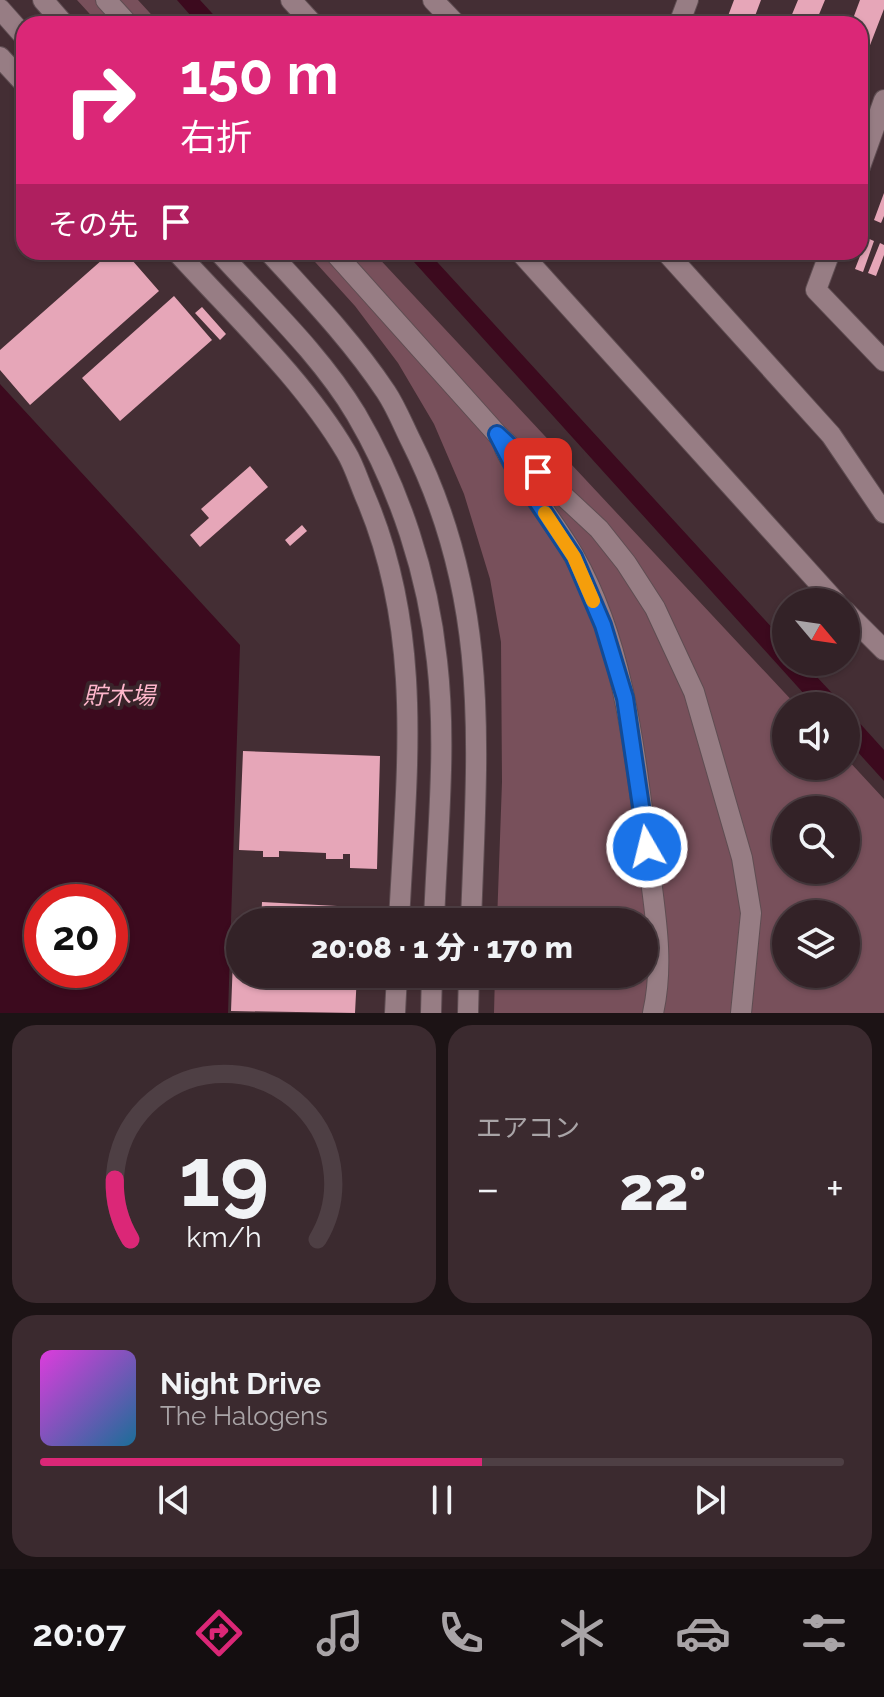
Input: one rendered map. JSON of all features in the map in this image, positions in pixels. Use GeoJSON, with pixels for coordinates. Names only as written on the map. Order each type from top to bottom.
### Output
{"type":"FeatureCollection","features":[{"type":"Feature","properties":{"kind":"street"},"geometry":{"type":"LineString","coordinates":[[43,0],[57,16]]}},
{"type":"Feature","properties":{"kind":"street"},"geometry":{"type":"LineString","coordinates":[[106,0],[121,16]]}},
{"type":"Feature","properties":{"kind":"street"},"geometry":{"type":"LineString","coordinates":[[291,0],[306,16]]}},
{"type":"Feature","properties":{"kind":"street"},"geometry":{"type":"LineString","coordinates":[[433,0],[448,16]]}},
{"type":"Feature","properties":{"kind":"street"},"geometry":{"type":"LineString","coordinates":[[0,9],[16,27]]}},
{"type":"Feature","properties":{"kind":"street"},"geometry":{"type":"LineString","coordinates":[[0,57],[16,74]]}},
{"type":"Feature","properties":{"kind":"street"},"geometry":{"type":"LineString","coordinates":[[868,129],[884,100]]}},
{"type":"Feature","properties":{"kind":"street"},"geometry":{"type":"LineString","coordinates":[[184,260],[303,393],[347,452],[380,530],[399,601],[407,674],[407,752],[400,908]]}},
{"type":"Feature","properties":{"kind":"street"},"geometry":{"type":"LineString","coordinates":[[226,260],[313,356],[355,413],[390,481],[412,538],[428,599],[438,662],[440,743],[434,908]]}},
{"type":"Feature","properties":{"kind":"street"},"geometry":{"type":"LineString","coordinates":[[276,260],[342,332],[387,394],[423,466],[447,526],[464,591],[475,659],[478,743],[472,908]]}},
{"type":"Feature","properties":{"kind":"street"},"geometry":{"type":"LineString","coordinates":[[341,260],[497,434],[599,529],[655,608],[694,692],[742,858],[751,913],[741,1013]]}},
{"type":"Feature","properties":{"kind":"street"},"geometry":{"type":"LineString","coordinates":[[527,260],[823,588]]}},
{"type":"Feature","properties":{"kind":"street"},"geometry":{"type":"LineString","coordinates":[[673,260],[831,435],[884,513]]}},
{"type":"Feature","properties":{"kind":"street"},"geometry":{"type":"LineString","coordinates":[[827,260],[816,290],[884,361]]}},
{"type":"Feature","properties":{"kind":"street"},"geometry":{"type":"LineString","coordinates":[[497,434],[514,467],[574,557],[603,625],[625,698],[660,959],[653,1013]]}},
{"type":"Feature","properties":{"kind":"street"},"geometry":{"type":"LineString","coordinates":[[860,626],[884,650]]}},
{"type":"Feature","properties":{"kind":"street"},"geometry":{"type":"LineString","coordinates":[[395,1013],[396,988]]}},
{"type":"Feature","properties":{"kind":"street"},"geometry":{"type":"LineString","coordinates":[[431,1013],[432,988]]}},
{"type":"Feature","properties":{"kind":"street"},"geometry":{"type":"LineString","coordinates":[[468,1013],[469,988]]}},
{"type":"Feature","properties":{"kind":"shaded area"},"geometry":{"type":"Polygon","coordinates":[[[77,0],[138,0],[153,16],[92,16],[77,0]]]}},
{"type":"Feature","properties":{"kind":"shaded area"},"geometry":{"type":"Polygon","coordinates":[[[313,260],[380,260],[784,692],[772,692],[772,780],[860,780],[860,773],[884,799],[884,1013],[494,1013],[495,988],[658,988],[658,908],[498,908],[502,782],[501,642],[490,579],[464,494],[434,424],[398,363],[355,306],[313,260]]]}},
{"type":"Feature","properties":{"kind":"water"},"geometry":{"type":"Polygon","coordinates":[[[177,0],[200,0],[215,16],[191,16],[177,0]]]}},
{"type":"Feature","properties":{"kind":"water"},"geometry":{"type":"Polygon","coordinates":[[[412,260],[435,260],[772,628],[772,658],[412,260]]]}},
{"type":"Feature","properties":{"kind":"water","name":"貯木場"},"geometry":{"type":"Polygon","coordinates":[[[0,384],[240,645],[231,908],[226,908],[228,1013],[0,1013],[0,384]]]}},
{"type":"Feature","properties":{"kind":"water"},"geometry":{"type":"Polygon","coordinates":[[[788,676],[816,676],[831,692],[802,692],[788,676]]]}},
{"type":"Feature","properties":{"kind":"water"},"geometry":{"type":"Polygon","coordinates":[[[860,723],[884,750],[884,781],[860,754],[860,723]]]}},
{"type":"Feature","properties":{"kind":"building"},"geometry":{"type":"Polygon","coordinates":[[[734,0],[761,0],[755,16],[728,16],[734,0]]]}},
{"type":"Feature","properties":{"kind":"building"},"geometry":{"type":"Polygon","coordinates":[[[798,0],[825,0],[818,16],[791,16],[798,0]]]}},
{"type":"Feature","properties":{"kind":"building"},"geometry":{"type":"Polygon","coordinates":[[[860,0],[884,0],[884,9],[868,50],[868,16],[854,16],[860,0]]]}},
{"type":"Feature","properties":{"kind":"building"},"geometry":{"type":"Polygon","coordinates":[[[884,193],[884,216],[881,223],[874,220],[884,193]]]}},
{"type":"Feature","properties":{"kind":"building"},"geometry":{"type":"Polygon","coordinates":[[[868,238],[874,241],[868,258],[868,238]]]}},
{"type":"Feature","properties":{"kind":"building"},"geometry":{"type":"Polygon","coordinates":[[[880,243],[884,245],[884,255],[876,276],[868,273],[880,243]]]}},
{"type":"Feature","properties":{"kind":"building"},"geometry":{"type":"Polygon","coordinates":[[[102,260],[132,260],[159,291],[30,405],[0,370],[0,350],[102,260]]]}},
{"type":"Feature","properties":{"kind":"building"},"geometry":{"type":"Polygon","coordinates":[[[858,260],[867,260],[863,272],[855,269],[858,260]]]}},
{"type":"Feature","properties":{"kind":"building"},"geometry":{"type":"Polygon","coordinates":[[[174,296],[212,340],[120,421],[82,378],[174,296]]]}},
{"type":"Feature","properties":{"kind":"building"},"geometry":{"type":"Polygon","coordinates":[[[202,307],[226,334],[220,340],[195,313],[202,307]]]}},
{"type":"Feature","properties":{"kind":"building"},"geometry":{"type":"Polygon","coordinates":[[[250,466],[268,487],[200,547],[190,535],[209,518],[201,509],[250,466]]]}},
{"type":"Feature","properties":{"kind":"building"},"geometry":{"type":"Polygon","coordinates":[[[302,525],[307,531],[290,546],[285,540],[302,525]]]}},
{"type":"Feature","properties":{"kind":"building"},"geometry":{"type":"Polygon","coordinates":[[[243,751],[380,756],[377,869],[350,868],[350,854],[343,854],[343,859],[326,859],[326,853],[279,851],[279,857],[263,857],[263,851],[239,850],[243,751]]]}},
{"type":"Feature","properties":{"kind":"building"},"geometry":{"type":"Polygon","coordinates":[[[262,902],[356,907],[356,908],[262,908],[262,902]]]}},
{"type":"Feature","properties":{"kind":"building"},"geometry":{"type":"Polygon","coordinates":[[[232,988],[356,988],[355,1013],[231,1011],[232,988]]]}},
{"type":"Feature","properties":{"kind":"slow traffic"},"geometry":{"type":"LineString","coordinates":[[545,513],[574,557],[593,601]]}},
{"type":"Feature","properties":{"kind":"route"},"geometry":{"type":"LineString","coordinates":[[538,472],[497,434],[514,467],[574,557],[603,625],[625,698],[647,847]]}}]}
